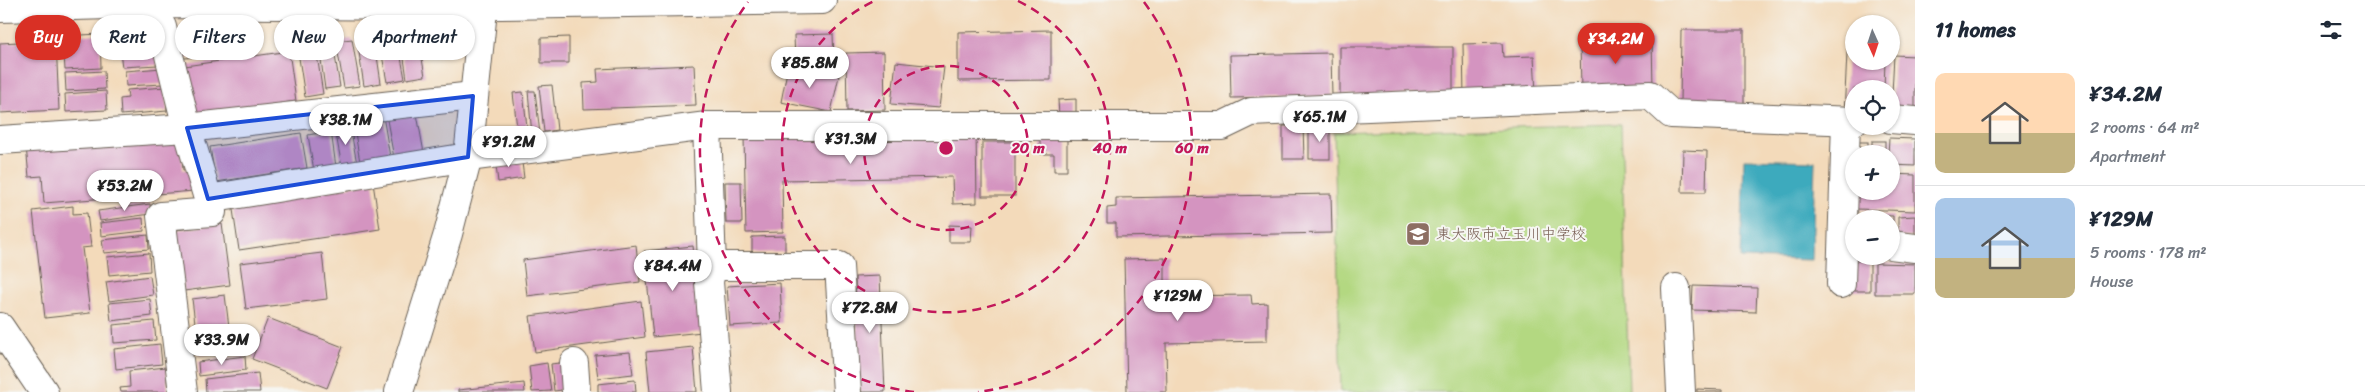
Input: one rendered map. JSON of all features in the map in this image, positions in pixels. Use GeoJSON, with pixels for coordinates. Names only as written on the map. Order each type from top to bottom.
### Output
{"type":"FeatureCollection","features":[{"type":"Feature","properties":{"kind":"street"},"geometry":{"type":"LineString","coordinates":[[0,8],[147,4],[439,6],[484,2],[822,0]]}},
{"type":"Feature","properties":{"kind":"street"},"geometry":{"type":"LineString","coordinates":[[399,392],[448,234],[468,157],[484,2]]}},
{"type":"Feature","properties":{"kind":"street"},"geometry":{"type":"LineString","coordinates":[[147,4],[162,27],[187,128],[212,212],[161,216],[183,392]]}},
{"type":"Feature","properties":{"kind":"street"},"geometry":{"type":"LineString","coordinates":[[208,199],[468,157],[707,126],[1222,126],[1250,112],[1650,95],[1670,114],[1845,121]]}},
{"type":"Feature","properties":{"kind":"street"},"geometry":{"type":"LineString","coordinates":[[0,140],[187,128],[473,96]]}},
{"type":"Feature","properties":{"kind":"street"},"geometry":{"type":"LineString","coordinates":[[1900,120],[1915,121]]}},
{"type":"Feature","properties":{"kind":"street"},"geometry":{"type":"LineString","coordinates":[[707,126],[712,266],[709,282],[718,392]]}},
{"type":"Feature","properties":{"kind":"street"},"geometry":{"type":"LineString","coordinates":[[1849,210],[1850,135]]}},
{"type":"Feature","properties":{"kind":"street"},"geometry":{"type":"LineString","coordinates":[[1900,247],[1915,248]]}},
{"type":"Feature","properties":{"kind":"street"},"geometry":{"type":"LineString","coordinates":[[1841,284],[1845,260]]}},
{"type":"Feature","properties":{"kind":"street"},"geometry":{"type":"LineString","coordinates":[[712,266],[839,266],[846,392]]}},
{"type":"Feature","properties":{"kind":"street"},"geometry":{"type":"LineString","coordinates":[[1676,288],[1682,392]]}},
{"type":"Feature","properties":{"kind":"street"},"geometry":{"type":"LineString","coordinates":[[0,327],[44,392]]}},
{"type":"Feature","properties":{"kind":"street"},"geometry":{"type":"LineString","coordinates":[[574,363],[576,392]]}},
{"type":"Feature","properties":{"kind":"highlighted area"},"geometry":{"type":"Polygon","coordinates":[[[473,96],[468,157],[208,199],[187,128],[444,98],[473,96]]]}},
{"type":"Feature","properties":{"kind":"green space"},"geometry":{"type":"Polygon","coordinates":[[[1621,124],[1629,392],[1341,392],[1334,132],[1621,124]]]}},
{"type":"Feature","properties":{"kind":"water"},"geometry":{"type":"Polygon","coordinates":[[[1744,159],[1815,161],[1812,260],[1741,258],[1744,159]]]}},
{"type":"Feature","properties":{"kind":"building"},"geometry":{"type":"Polygon","coordinates":[[[1051,30],[1051,80],[958,81],[958,32],[1051,30]]]}},
{"type":"Feature","properties":{"kind":"building"},"geometry":{"type":"Polygon","coordinates":[[[1681,30],[1744,30],[1744,103],[1680,103],[1681,30]]]}},
{"type":"Feature","properties":{"kind":"building"},"geometry":{"type":"Polygon","coordinates":[[[91,34],[91,60],[101,60],[101,68],[65,70],[64,60],[81,60],[81,35],[91,34]]]}},
{"type":"Feature","properties":{"kind":"building"},"geometry":{"type":"Polygon","coordinates":[[[833,34],[834,62],[795,63],[794,35],[833,34]]]}},
{"type":"Feature","properties":{"kind":"building"},"geometry":{"type":"Polygon","coordinates":[[[569,37],[569,63],[541,63],[541,38],[569,37]]]}},
{"type":"Feature","properties":{"kind":"building"},"geometry":{"type":"Polygon","coordinates":[[[352,39],[354,60],[356,60],[360,86],[344,88],[339,60],[344,60],[344,40],[352,39]]]}},
{"type":"Feature","properties":{"kind":"building"},"geometry":{"type":"Polygon","coordinates":[[[1652,39],[1653,88],[1581,90],[1580,41],[1652,39]]]}},
{"type":"Feature","properties":{"kind":"building"},"geometry":{"type":"Polygon","coordinates":[[[15,42],[15,60],[57,60],[59,110],[0,113],[0,43],[15,42]]]}},
{"type":"Feature","properties":{"kind":"building"},"geometry":{"type":"Polygon","coordinates":[[[1502,43],[1503,57],[1534,56],[1536,94],[1464,97],[1463,44],[1502,43]]]}},
{"type":"Feature","properties":{"kind":"building"},"geometry":{"type":"Polygon","coordinates":[[[1340,47],[1453,47],[1453,94],[1340,95],[1340,47]]]}},
{"type":"Feature","properties":{"kind":"building"},"geometry":{"type":"Polygon","coordinates":[[[884,52],[885,110],[847,111],[846,53],[884,52]]]}},
{"type":"Feature","properties":{"kind":"building"},"geometry":{"type":"Polygon","coordinates":[[[274,53],[274,60],[290,60],[296,101],[192,116],[185,66],[227,60],[264,60],[264,55],[274,53]]]}},
{"type":"Feature","properties":{"kind":"building"},"geometry":{"type":"Polygon","coordinates":[[[1331,53],[1332,96],[1231,98],[1230,55],[1331,53]]]}},
{"type":"Feature","properties":{"kind":"building"},"geometry":{"type":"Polygon","coordinates":[[[1900,55],[1915,56],[1915,114],[1900,113],[1900,80],[1893,80],[1893,70],[1900,70],[1900,55]]]}},
{"type":"Feature","properties":{"kind":"building"},"geometry":{"type":"Polygon","coordinates":[[[121,60],[158,60],[158,65],[122,67],[121,60]]]}},
{"type":"Feature","properties":{"kind":"building"},"geometry":{"type":"Polygon","coordinates":[[[299,60],[318,60],[323,94],[305,97],[299,60]]]}},
{"type":"Feature","properties":{"kind":"building"},"geometry":{"type":"Polygon","coordinates":[[[321,60],[336,60],[340,87],[325,89],[321,60]]]}},
{"type":"Feature","properties":{"kind":"building"},"geometry":{"type":"Polygon","coordinates":[[[360,60],[378,60],[381,83],[364,86],[360,60]]]}},
{"type":"Feature","properties":{"kind":"building"},"geometry":{"type":"Polygon","coordinates":[[[383,60],[401,60],[405,79],[387,82],[383,60]]]}},
{"type":"Feature","properties":{"kind":"building"},"geometry":{"type":"Polygon","coordinates":[[[404,60],[422,60],[425,76],[407,79],[404,60]]]}},
{"type":"Feature","properties":{"kind":"building"},"geometry":{"type":"Polygon","coordinates":[[[896,62],[944,67],[939,108],[891,104],[896,62]]]}},
{"type":"Feature","properties":{"kind":"building"},"geometry":{"type":"Polygon","coordinates":[[[694,65],[696,105],[584,109],[583,83],[598,82],[597,69],[694,65]]]}},
{"type":"Feature","properties":{"kind":"building"},"geometry":{"type":"Polygon","coordinates":[[[788,66],[839,76],[831,112],[781,102],[788,66]]]}},
{"type":"Feature","properties":{"kind":"building"},"geometry":{"type":"Polygon","coordinates":[[[162,68],[163,84],[126,86],[125,71],[162,68]]]}},
{"type":"Feature","properties":{"kind":"building"},"geometry":{"type":"Polygon","coordinates":[[[1846,70],[1885,70],[1884,80],[1846,80],[1846,70]]]}},
{"type":"Feature","properties":{"kind":"building"},"geometry":{"type":"Polygon","coordinates":[[[104,71],[105,89],[66,91],[65,73],[104,71]]]}},
{"type":"Feature","properties":{"kind":"building"},"geometry":{"type":"Polygon","coordinates":[[[552,85],[557,130],[544,132],[539,86],[552,85]]]}},
{"type":"Feature","properties":{"kind":"building"},"geometry":{"type":"Polygon","coordinates":[[[165,87],[167,111],[121,115],[120,99],[128,98],[127,90],[165,87]]]}},
{"type":"Feature","properties":{"kind":"building"},"geometry":{"type":"Polygon","coordinates":[[[106,91],[107,110],[66,112],[65,94],[106,91]]]}},
{"type":"Feature","properties":{"kind":"building"},"geometry":{"type":"Polygon","coordinates":[[[528,91],[535,91],[540,134],[532,135],[528,91]]]}},
{"type":"Feature","properties":{"kind":"building"},"geometry":{"type":"Polygon","coordinates":[[[523,92],[528,136],[518,137],[513,93],[523,92]]]}},
{"type":"Feature","properties":{"kind":"building"},"geometry":{"type":"Polygon","coordinates":[[[1076,99],[1076,115],[1059,116],[1058,100],[1076,99]]]}},
{"type":"Feature","properties":{"kind":"building"},"geometry":{"type":"Polygon","coordinates":[[[417,114],[424,153],[394,158],[387,120],[417,114]]]}},
{"type":"Feature","properties":{"kind":"building"},"geometry":{"type":"Polygon","coordinates":[[[383,116],[390,157],[360,162],[353,121],[383,116]]]}},
{"type":"Feature","properties":{"kind":"building"},"geometry":{"type":"Polygon","coordinates":[[[1303,125],[1304,159],[1283,159],[1283,126],[1303,125]]]}},
{"type":"Feature","properties":{"kind":"building"},"geometry":{"type":"Polygon","coordinates":[[[350,126],[357,164],[342,167],[335,129],[350,126]]]}},
{"type":"Feature","properties":{"kind":"building"},"geometry":{"type":"Polygon","coordinates":[[[1309,127],[1330,127],[1330,159],[1309,159],[1309,127]]]}},
{"type":"Feature","properties":{"kind":"building"},"geometry":{"type":"Polygon","coordinates":[[[331,131],[336,167],[314,171],[308,135],[331,131]]]}},
{"type":"Feature","properties":{"kind":"building"},"geometry":{"type":"Polygon","coordinates":[[[976,132],[977,203],[953,204],[952,177],[782,180],[783,232],[746,233],[744,136],[976,132]]]}},
{"type":"Feature","properties":{"kind":"building"},"geometry":{"type":"Polygon","coordinates":[[[301,133],[307,168],[216,182],[210,147],[301,133]]]}},
{"type":"Feature","properties":{"kind":"building"},"geometry":{"type":"Polygon","coordinates":[[[180,134],[183,170],[192,169],[194,191],[44,203],[42,176],[29,177],[26,146],[180,134]]]}},
{"type":"Feature","properties":{"kind":"building"},"geometry":{"type":"Polygon","coordinates":[[[1040,138],[1067,138],[1067,171],[1054,171],[1054,154],[1040,154],[1040,138]]]}},
{"type":"Feature","properties":{"kind":"building"},"geometry":{"type":"Polygon","coordinates":[[[1889,138],[1915,139],[1915,166],[1900,165],[1900,145],[1889,145],[1889,138]]]}},
{"type":"Feature","properties":{"kind":"building"},"geometry":{"type":"Polygon","coordinates":[[[1872,141],[1885,141],[1885,145],[1872,145],[1872,141]]]}},
{"type":"Feature","properties":{"kind":"building"},"geometry":{"type":"Polygon","coordinates":[[[982,142],[1015,142],[1015,196],[982,196],[982,142]]]}},
{"type":"Feature","properties":{"kind":"building"},"geometry":{"type":"Polygon","coordinates":[[[1855,142],[1868,142],[1868,145],[1855,145],[1855,142]]]}},
{"type":"Feature","properties":{"kind":"building"},"geometry":{"type":"Polygon","coordinates":[[[1683,150],[1707,151],[1706,192],[1682,192],[1683,150]]]}},
{"type":"Feature","properties":{"kind":"building"},"geometry":{"type":"Polygon","coordinates":[[[521,155],[524,178],[498,182],[495,158],[521,155]]]}},
{"type":"Feature","properties":{"kind":"building"},"geometry":{"type":"Polygon","coordinates":[[[1900,174],[1915,175],[1915,211],[1856,209],[1856,200],[1900,200],[1900,174]]]}},
{"type":"Feature","properties":{"kind":"building"},"geometry":{"type":"Polygon","coordinates":[[[725,182],[741,182],[742,223],[726,223],[725,182]]]}},
{"type":"Feature","properties":{"kind":"building"},"geometry":{"type":"Polygon","coordinates":[[[373,183],[380,229],[239,250],[232,203],[373,183]]]}},
{"type":"Feature","properties":{"kind":"building"},"geometry":{"type":"Polygon","coordinates":[[[1331,194],[1332,233],[1116,237],[1116,223],[1107,223],[1107,208],[1116,207],[1116,198],[1331,194]]]}},
{"type":"Feature","properties":{"kind":"building"},"geometry":{"type":"Polygon","coordinates":[[[150,204],[151,214],[100,221],[98,211],[150,204]]]}},
{"type":"Feature","properties":{"kind":"building"},"geometry":{"type":"Polygon","coordinates":[[[73,206],[73,214],[87,213],[91,247],[82,248],[90,313],[45,318],[33,211],[73,206]]]}},
{"type":"Feature","properties":{"kind":"building"},"geometry":{"type":"Polygon","coordinates":[[[1915,216],[1915,237],[1900,237],[1900,217],[1915,216]]]}},
{"type":"Feature","properties":{"kind":"building"},"geometry":{"type":"Polygon","coordinates":[[[143,218],[144,231],[101,236],[100,223],[143,218]]]}},
{"type":"Feature","properties":{"kind":"building"},"geometry":{"type":"Polygon","coordinates":[[[222,224],[230,285],[184,291],[176,230],[222,224]]]}},
{"type":"Feature","properties":{"kind":"building"},"geometry":{"type":"Polygon","coordinates":[[[949,225],[972,226],[971,242],[949,242],[949,225]]]}},
{"type":"Feature","properties":{"kind":"building"},"geometry":{"type":"Polygon","coordinates":[[[148,235],[149,249],[104,253],[102,240],[148,235]]]}},
{"type":"Feature","properties":{"kind":"building"},"geometry":{"type":"Polygon","coordinates":[[[785,236],[785,252],[752,253],[752,237],[785,236]]]}},
{"type":"Feature","properties":{"kind":"building"},"geometry":{"type":"Polygon","coordinates":[[[636,245],[640,282],[527,296],[523,260],[636,245]]]}},
{"type":"Feature","properties":{"kind":"building"},"geometry":{"type":"Polygon","coordinates":[[[693,246],[702,332],[653,337],[644,251],[693,246]]]}},
{"type":"Feature","properties":{"kind":"building"},"geometry":{"type":"Polygon","coordinates":[[[149,253],[150,271],[109,275],[107,257],[149,253]]]}},
{"type":"Feature","properties":{"kind":"building"},"geometry":{"type":"Polygon","coordinates":[[[322,253],[327,299],[246,309],[240,263],[322,253]]]}},
{"type":"Feature","properties":{"kind":"building"},"geometry":{"type":"Polygon","coordinates":[[[1165,258],[1165,296],[1251,295],[1252,304],[1267,303],[1267,341],[1166,343],[1167,392],[1127,392],[1124,259],[1165,258]]]}},
{"type":"Feature","properties":{"kind":"building"},"geometry":{"type":"Polygon","coordinates":[[[1915,264],[1915,294],[1875,294],[1875,265],[1915,264]]]}},
{"type":"Feature","properties":{"kind":"building"},"geometry":{"type":"Polygon","coordinates":[[[1850,265],[1870,265],[1870,291],[1850,291],[1850,265]]]}},
{"type":"Feature","properties":{"kind":"building"},"geometry":{"type":"Polygon","coordinates":[[[150,276],[153,295],[109,301],[106,282],[150,276]]]}},
{"type":"Feature","properties":{"kind":"building"},"geometry":{"type":"Polygon","coordinates":[[[880,276],[885,392],[860,392],[855,277],[880,276]]]}},
{"type":"Feature","properties":{"kind":"building"},"geometry":{"type":"Polygon","coordinates":[[[780,283],[782,323],[730,326],[727,286],[780,283]]]}},
{"type":"Feature","properties":{"kind":"building"},"geometry":{"type":"Polygon","coordinates":[[[1693,286],[1757,288],[1756,312],[1692,310],[1693,286]]]}},
{"type":"Feature","properties":{"kind":"building"},"geometry":{"type":"Polygon","coordinates":[[[225,295],[232,351],[199,355],[192,299],[225,295]]]}},
{"type":"Feature","properties":{"kind":"building"},"geometry":{"type":"Polygon","coordinates":[[[150,299],[152,316],[111,321],[109,303],[150,299]]]}},
{"type":"Feature","properties":{"kind":"building"},"geometry":{"type":"Polygon","coordinates":[[[641,301],[645,337],[535,352],[530,316],[641,301]]]}},
{"type":"Feature","properties":{"kind":"building"},"geometry":{"type":"Polygon","coordinates":[[[268,318],[343,347],[327,388],[252,359],[268,318]]]}},
{"type":"Feature","properties":{"kind":"building"},"geometry":{"type":"Polygon","coordinates":[[[154,321],[156,340],[114,343],[113,325],[154,321]]]}},
{"type":"Feature","properties":{"kind":"building"},"geometry":{"type":"Polygon","coordinates":[[[160,344],[162,364],[116,369],[114,349],[160,344]]]}},
{"type":"Feature","properties":{"kind":"building"},"geometry":{"type":"Polygon","coordinates":[[[693,347],[697,392],[650,392],[646,352],[693,347]]]}},
{"type":"Feature","properties":{"kind":"building"},"geometry":{"type":"Polygon","coordinates":[[[630,352],[633,374],[598,378],[595,355],[630,352]]]}},
{"type":"Feature","properties":{"kind":"building"},"geometry":{"type":"Polygon","coordinates":[[[245,356],[246,370],[199,376],[198,362],[245,356]]]}},
{"type":"Feature","properties":{"kind":"building"},"geometry":{"type":"Polygon","coordinates":[[[567,362],[570,389],[554,391],[551,364],[567,362]]]}},
{"type":"Feature","properties":{"kind":"building"},"geometry":{"type":"Polygon","coordinates":[[[547,363],[551,391],[532,392],[529,366],[547,363]]]}},
{"type":"Feature","properties":{"kind":"building"},"geometry":{"type":"Polygon","coordinates":[[[166,367],[168,392],[121,392],[120,388],[130,387],[129,371],[166,367]]]}},
{"type":"Feature","properties":{"kind":"building"},"geometry":{"type":"Polygon","coordinates":[[[258,373],[260,392],[206,392],[205,379],[258,373]]]}},
{"type":"Feature","properties":{"kind":"building"},"geometry":{"type":"Polygon","coordinates":[[[635,380],[636,392],[598,392],[598,384],[635,380]]]}},
{"type":"Feature","properties":{"kind":"building"},"geometry":{"type":"Polygon","coordinates":[[[524,383],[525,392],[458,392],[458,390],[524,383]]]}},
{"type":"Feature","properties":{"kind":"building"},"geometry":{"type":"Polygon","coordinates":[[[1697,389],[1722,390],[1722,392],[1697,392],[1697,389]]]}},
{"type":"Feature","properties":{"kind":"place","name":"東大阪市立玉川中学校"},"geometry":{"type":"Point","coordinates":[1418,234]}}]}
